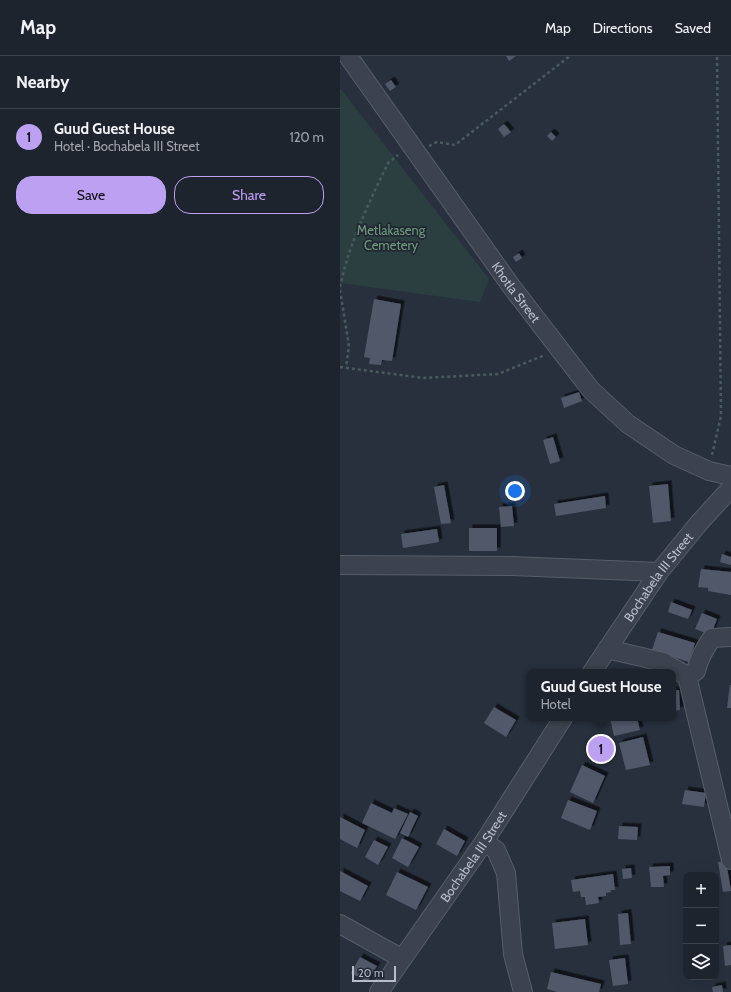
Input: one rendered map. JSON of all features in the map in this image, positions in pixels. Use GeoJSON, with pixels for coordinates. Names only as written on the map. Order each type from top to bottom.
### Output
{"type":"FeatureCollection","features":[{"type":"Feature","properties":{"kind":"street","name":"Khotla Street"},"geometry":{"type":"LineString","coordinates":[[348,56],[511,286],[592,390],[628,424],[674,455],[709,471],[731,476]]}},
{"type":"Feature","properties":{"kind":"street","name":"Bochabela III Street"},"geometry":{"type":"LineString","coordinates":[[594,669],[659,572],[699,523],[731,488]]}},
{"type":"Feature","properties":{"kind":"street"},"geometry":{"type":"LineString","coordinates":[[340,565],[512,566],[659,572]]}},
{"type":"Feature","properties":{"kind":"street"},"geometry":{"type":"LineString","coordinates":[[687,676],[696,671],[698,659],[712,638],[731,637]]}},
{"type":"Feature","properties":{"kind":"street"},"geometry":{"type":"LineString","coordinates":[[607,649],[663,662],[675,669]]}},
{"type":"Feature","properties":{"kind":"street"},"geometry":{"type":"LineString","coordinates":[[676,670],[687,676],[731,860]]}},
{"type":"Feature","properties":{"kind":"street","name":"Bochabela III Street"},"geometry":{"type":"LineString","coordinates":[[378,992],[484,842],[561,721]]}},
{"type":"Feature","properties":{"kind":"street"},"geometry":{"type":"LineString","coordinates":[[484,842],[496,850],[506,873],[512,954],[522,992]]}},
{"type":"Feature","properties":{"kind":"street"},"geometry":{"type":"LineString","coordinates":[[340,924],[401,958]]}},
{"type":"Feature","properties":{"kind":"path"},"geometry":{"type":"LineString","coordinates":[[346,367],[348,346],[340,289],[342,274],[354,237],[388,163],[413,148],[437,142],[455,144],[570,56]]}},
{"type":"Feature","properties":{"kind":"path"},"geometry":{"type":"LineString","coordinates":[[709,471],[721,416],[717,56]]}},
{"type":"Feature","properties":{"kind":"path"},"geometry":{"type":"LineString","coordinates":[[340,366],[422,378],[498,374],[560,349]]}},
{"type":"Feature","properties":{"kind":"green space","name":"Metlakaseng Cemetery"},"geometry":{"type":"Polygon","coordinates":[[[340,88],[489,279],[480,302],[340,283],[340,88]]]}},
{"type":"Feature","properties":{"kind":"building"},"geometry":{"type":"Polygon","coordinates":[[[506,56],[516,56],[509,61],[506,56]]]}},
{"type":"Feature","properties":{"kind":"building"},"geometry":{"type":"Polygon","coordinates":[[[391,80],[396,87],[390,91],[385,84],[391,80]]]}},
{"type":"Feature","properties":{"kind":"building"},"geometry":{"type":"Polygon","coordinates":[[[504,124],[511,132],[504,137],[498,129],[504,124]]]}},
{"type":"Feature","properties":{"kind":"building"},"geometry":{"type":"Polygon","coordinates":[[[551,132],[556,137],[552,141],[547,136],[551,132]]]}},
{"type":"Feature","properties":{"kind":"building"},"geometry":{"type":"Polygon","coordinates":[[[519,253],[522,258],[516,262],[513,257],[519,253]]]}},
{"type":"Feature","properties":{"kind":"building"},"geometry":{"type":"Polygon","coordinates":[[[374,299],[401,304],[392,361],[382,360],[381,365],[369,364],[370,358],[364,357],[374,299]]]}},
{"type":"Feature","properties":{"kind":"building"},"geometry":{"type":"Polygon","coordinates":[[[579,392],[582,401],[564,408],[561,398],[579,392]]]}},
{"type":"Feature","properties":{"kind":"building"},"geometry":{"type":"Polygon","coordinates":[[[553,437],[560,461],[550,464],[543,440],[553,437]]]}},
{"type":"Feature","properties":{"kind":"building"},"geometry":{"type":"Polygon","coordinates":[[[668,484],[671,521],[653,523],[649,486],[668,484]]]}},
{"type":"Feature","properties":{"kind":"building"},"geometry":{"type":"Polygon","coordinates":[[[444,485],[451,523],[441,524],[434,487],[444,485]]]}},
{"type":"Feature","properties":{"kind":"building"},"geometry":{"type":"Polygon","coordinates":[[[605,496],[606,508],[556,516],[554,504],[605,496]]]}},
{"type":"Feature","properties":{"kind":"building"},"geometry":{"type":"Polygon","coordinates":[[[512,506],[514,526],[501,527],[499,507],[512,506]]]}},
{"type":"Feature","properties":{"kind":"building"},"geometry":{"type":"Polygon","coordinates":[[[469,528],[497,528],[497,551],[469,551],[469,528]]]}},
{"type":"Feature","properties":{"kind":"building"},"geometry":{"type":"Polygon","coordinates":[[[437,529],[439,542],[403,548],[401,534],[437,529]]]}},
{"type":"Feature","properties":{"kind":"building"},"geometry":{"type":"Polygon","coordinates":[[[722,554],[731,557],[731,565],[720,562],[722,554]]]}},
{"type":"Feature","properties":{"kind":"building"},"geometry":{"type":"Polygon","coordinates":[[[701,569],[731,572],[731,595],[708,591],[708,588],[698,587],[701,569]]]}},
{"type":"Feature","properties":{"kind":"building"},"geometry":{"type":"Polygon","coordinates":[[[671,602],[692,610],[688,619],[668,612],[671,602]]]}},
{"type":"Feature","properties":{"kind":"building"},"geometry":{"type":"Polygon","coordinates":[[[702,613],[717,619],[711,635],[695,629],[702,613]]]}},
{"type":"Feature","properties":{"kind":"building"},"geometry":{"type":"Polygon","coordinates":[[[658,632],[695,643],[689,662],[652,650],[658,632]]]}},
{"type":"Feature","properties":{"kind":"building"},"geometry":{"type":"Polygon","coordinates":[[[730,685],[731,708],[727,708],[730,685]]]}},
{"type":"Feature","properties":{"kind":"building"},"geometry":{"type":"Polygon","coordinates":[[[676,690],[679,690],[680,710],[676,711],[676,690]]]}},
{"type":"Feature","properties":{"kind":"building"},"geometry":{"type":"Polygon","coordinates":[[[494,707],[516,720],[506,737],[484,723],[494,707]]]}},
{"type":"Feature","properties":{"kind":"building"},"geometry":{"type":"Polygon","coordinates":[[[611,721],[638,721],[640,730],[614,736],[611,721]]]}},
{"type":"Feature","properties":{"kind":"building"},"geometry":{"type":"Polygon","coordinates":[[[643,737],[650,765],[626,770],[619,743],[643,737]]]}},
{"type":"Feature","properties":{"kind":"building"},"geometry":{"type":"Polygon","coordinates":[[[582,765],[605,776],[593,803],[570,792],[582,765]]]}},
{"type":"Feature","properties":{"kind":"building"},"geometry":{"type":"Polygon","coordinates":[[[685,790],[706,793],[704,807],[682,804],[685,790]]]}},
{"type":"Feature","properties":{"kind":"building"},"geometry":{"type":"Polygon","coordinates":[[[568,800],[597,811],[590,830],[561,818],[568,800]]]}},
{"type":"Feature","properties":{"kind":"building"},"geometry":{"type":"Polygon","coordinates":[[[371,803],[392,813],[394,808],[408,814],[395,839],[362,823],[371,803]]]}},
{"type":"Feature","properties":{"kind":"building"},"geometry":{"type":"Polygon","coordinates":[[[410,812],[418,816],[408,837],[400,833],[410,812]]]}},
{"type":"Feature","properties":{"kind":"building"},"geometry":{"type":"Polygon","coordinates":[[[340,817],[365,830],[357,848],[340,839],[340,817]]]}},
{"type":"Feature","properties":{"kind":"building"},"geometry":{"type":"Polygon","coordinates":[[[619,826],[638,827],[637,840],[618,839],[619,826]]]}},
{"type":"Feature","properties":{"kind":"building"},"geometry":{"type":"Polygon","coordinates":[[[444,829],[465,841],[457,856],[436,844],[444,829]]]}},
{"type":"Feature","properties":{"kind":"building"},"geometry":{"type":"Polygon","coordinates":[[[402,838],[419,847],[408,867],[392,858],[402,838]]]}},
{"type":"Feature","properties":{"kind":"building"},"geometry":{"type":"Polygon","coordinates":[[[374,840],[388,847],[378,865],[365,857],[374,840]]]}},
{"type":"Feature","properties":{"kind":"building"},"geometry":{"type":"Polygon","coordinates":[[[726,861],[731,891],[723,892],[718,862],[726,861]]]}},
{"type":"Feature","properties":{"kind":"building"},"geometry":{"type":"Polygon","coordinates":[[[670,866],[670,875],[663,876],[664,887],[651,887],[649,867],[670,866]]]}},
{"type":"Feature","properties":{"kind":"building"},"geometry":{"type":"Polygon","coordinates":[[[631,868],[632,878],[623,879],[622,869],[631,868]]]}},
{"type":"Feature","properties":{"kind":"building"},"geometry":{"type":"Polygon","coordinates":[[[340,871],[368,886],[360,901],[340,891],[340,871]]]}},
{"type":"Feature","properties":{"kind":"building"},"geometry":{"type":"Polygon","coordinates":[[[397,872],[428,887],[416,910],[386,895],[397,872]]]}},
{"type":"Feature","properties":{"kind":"building"},"geometry":{"type":"Polygon","coordinates":[[[613,874],[615,890],[611,890],[611,892],[606,893],[606,896],[598,897],[599,903],[586,905],[585,897],[581,897],[580,891],[573,892],[571,880],[613,874]]]}},
{"type":"Feature","properties":{"kind":"building"},"geometry":{"type":"Polygon","coordinates":[[[628,913],[631,944],[620,945],[618,914],[628,913]]]}},
{"type":"Feature","properties":{"kind":"building"},"geometry":{"type":"Polygon","coordinates":[[[585,919],[588,945],[555,949],[552,923],[585,919]]]}},
{"type":"Feature","properties":{"kind":"building"},"geometry":{"type":"Polygon","coordinates":[[[731,945],[731,965],[725,966],[723,946],[731,945]]]}},
{"type":"Feature","properties":{"kind":"building"},"geometry":{"type":"Polygon","coordinates":[[[360,957],[377,966],[367,982],[351,973],[360,957]]]}},
{"type":"Feature","properties":{"kind":"building"},"geometry":{"type":"Polygon","coordinates":[[[625,958],[628,984],[613,986],[609,960],[625,958]]]}},
{"type":"Feature","properties":{"kind":"building"},"geometry":{"type":"Polygon","coordinates":[[[551,972],[601,984],[599,992],[557,992],[547,989],[551,972]]]}},
{"type":"Feature","properties":{"kind":"building"},"geometry":{"type":"Polygon","coordinates":[[[722,985],[723,992],[713,992],[712,987],[722,985]]]}},
{"type":"Feature","properties":{"kind":"place","name":"Guud Guest House"},"geometry":{"type":"Point","coordinates":[601,749]}}]}
